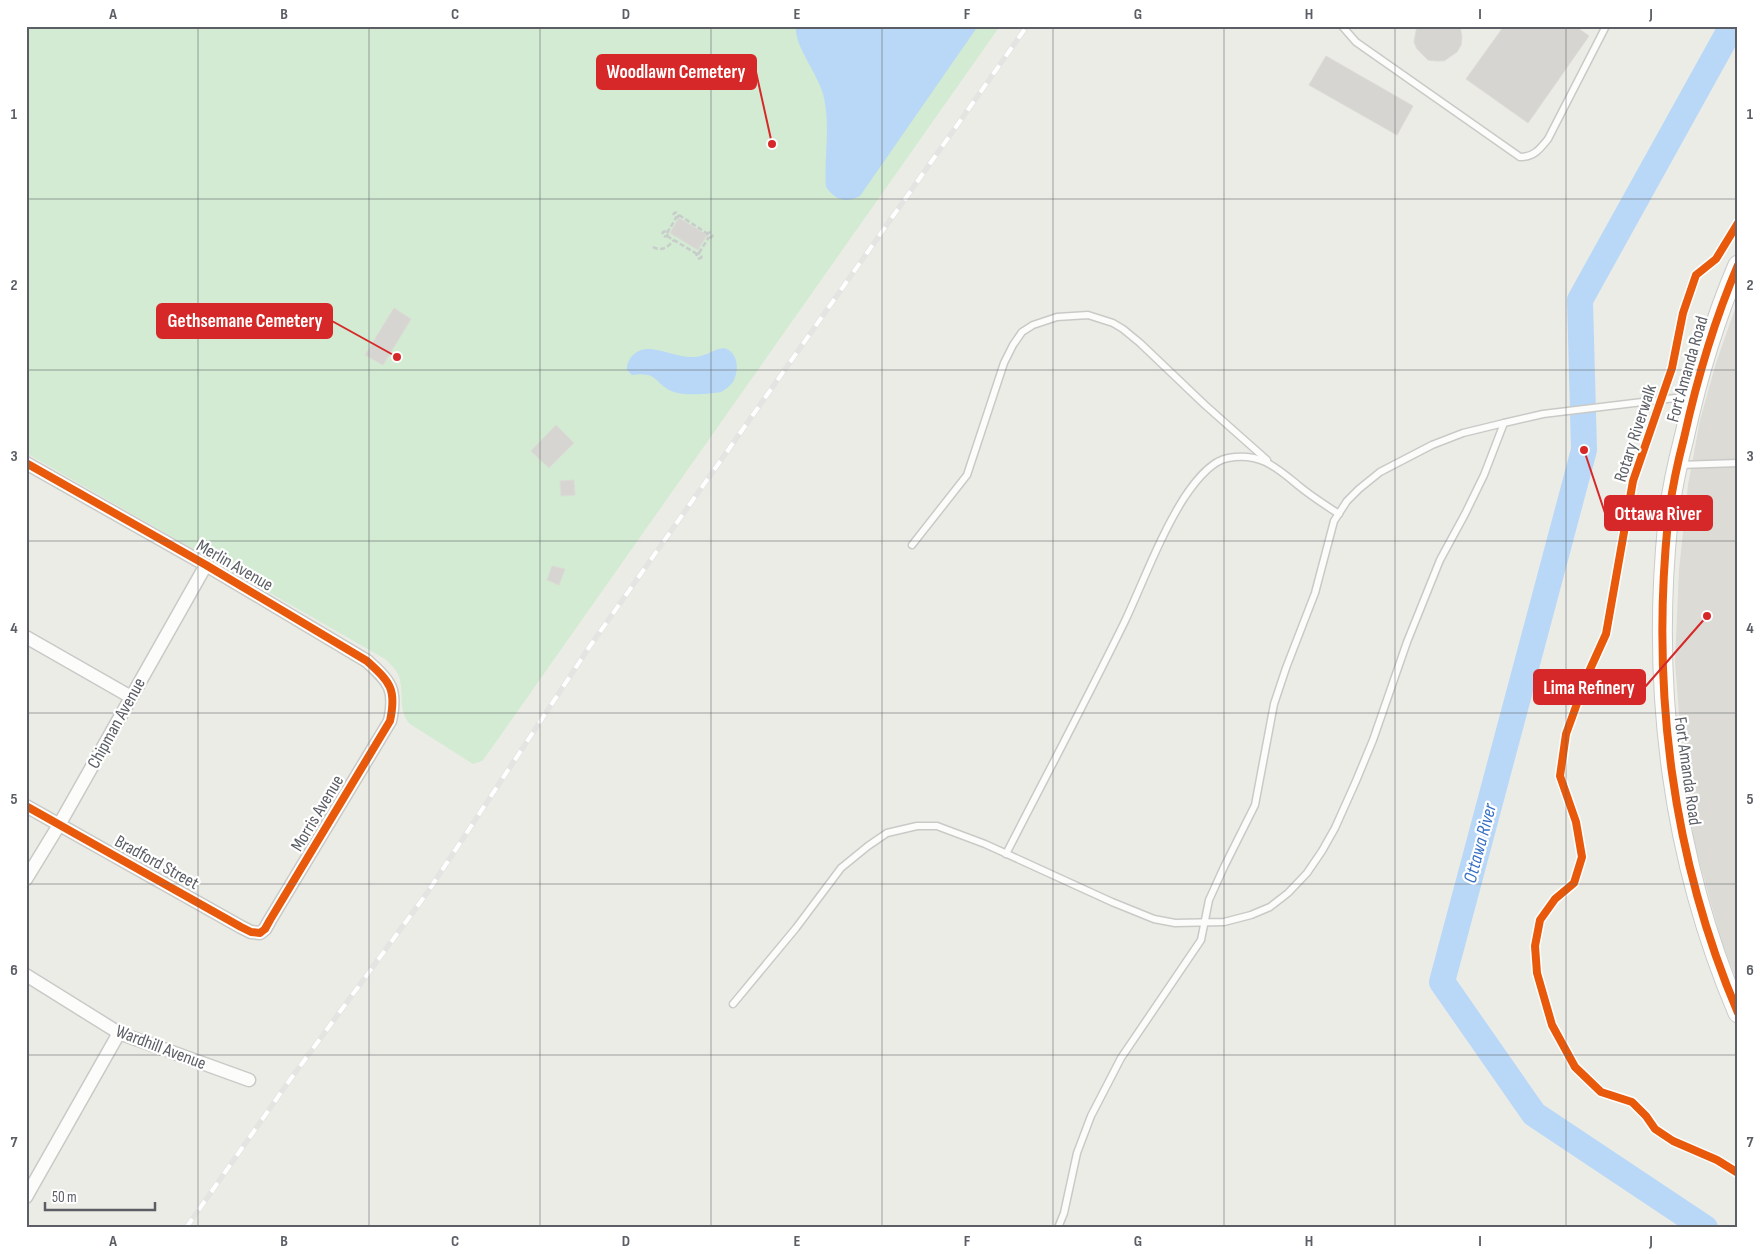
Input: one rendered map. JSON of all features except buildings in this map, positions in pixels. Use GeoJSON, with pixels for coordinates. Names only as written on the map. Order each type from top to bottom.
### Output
{"type":"FeatureCollection","features":[{"type":"Feature","properties":{"kind":"street","name":"Fort Amanda Road"},"geometry":{"type":"LineString","coordinates":[[1738,265],[1723,299],[1693,396],[1677,465],[1668,521],[1662,633],[1664,700],[1677,810],[1690,872],[1722,977],[1738,1013]]}},
{"type":"Feature","properties":{"kind":"street","name":"Merlin Avenue"},"geometry":{"type":"LineString","coordinates":[[26,463],[206,565],[366,660],[386,681],[394,696],[390,721]]}},
{"type":"Feature","properties":{"kind":"street","name":"Chipman Avenue"},"geometry":{"type":"LineString","coordinates":[[26,879],[206,565]]}},
{"type":"Feature","properties":{"kind":"street"},"geometry":{"type":"LineString","coordinates":[[26,637],[131,697]]}},
{"type":"Feature","properties":{"kind":"street","name":"Morris Avenue"},"geometry":{"type":"LineString","coordinates":[[270,920],[390,721]]}},
{"type":"Feature","properties":{"kind":"street","name":"Bradford Street"},"geometry":{"type":"LineString","coordinates":[[26,806],[251,932],[260,933],[265,929],[270,920]]}},
{"type":"Feature","properties":{"kind":"street","name":"Wardhill Avenue"},"geometry":{"type":"LineString","coordinates":[[26,975],[119,1033],[249,1080]]}},
{"type":"Feature","properties":{"kind":"street"},"geometry":{"type":"LineString","coordinates":[[26,1197],[119,1033]]}},
{"type":"Feature","properties":{"kind":"lane"},"geometry":{"type":"LineString","coordinates":[[1342,26],[1356,42],[1520,157],[1532,155],[1538,151],[1548,138],[1606,26]]}},
{"type":"Feature","properties":{"kind":"lane"},"geometry":{"type":"LineString","coordinates":[[912,545],[967,475],[1004,363],[1013,345],[1022,332],[1033,325],[1056,317],[1088,315],[1113,323],[1123,329],[1205,406],[1271,463],[1339,514]]}},
{"type":"Feature","properties":{"kind":"lane"},"geometry":{"type":"LineString","coordinates":[[1058,1228],[1064,1213],[1077,1153],[1091,1116],[1121,1058],[1201,940],[1209,900],[1255,805],[1274,704],[1314,592],[1334,521],[1347,501],[1380,472],[1440,442],[1463,433],[1543,414],[1637,401],[1693,396]]}},
{"type":"Feature","properties":{"kind":"lane"},"geometry":{"type":"LineString","coordinates":[[734,1004],[796,928],[841,868],[887,833],[917,826],[937,826],[1154,919],[1175,923],[1224,922],[1251,916],[1270,908],[1307,873],[1322,850],[1356,781],[1373,740],[1407,642],[1440,560],[1484,475],[1504,423]]}},
{"type":"Feature","properties":{"kind":"lane"},"geometry":{"type":"LineString","coordinates":[[1006,854],[1125,620],[1169,524],[1185,497],[1200,477],[1217,462],[1226,458],[1243,456],[1271,463]]}},
{"type":"Feature","properties":{"kind":"lane"},"geometry":{"type":"LineString","coordinates":[[1677,465],[1738,462]]}},
{"type":"Feature","properties":{"kind":"path"},"geometry":{"type":"LineString","coordinates":[[677,217],[708,236],[698,253],[674,240],[667,234],[677,217]]}},
{"type":"Feature","properties":{"kind":"path"},"geometry":{"type":"LineString","coordinates":[[653,247],[658,249],[665,248],[674,240]]}},
{"type":"Feature","properties":{"kind":"shaded area"},"geometry":{"type":"Polygon","coordinates":[[[1738,300],[1738,984],[1721,940],[1694,842],[1682,752],[1675,662],[1679,570],[1688,485],[1700,420],[1716,363],[1738,300]]]}},
{"type":"Feature","properties":{"kind":"green space"},"geometry":{"type":"Polygon","coordinates":[[[26,26],[1000,26],[486,756],[482,761],[473,764],[410,724],[402,707],[398,674],[385,659],[26,453],[26,26]]]}},
{"type":"Feature","properties":{"kind":"water"},"geometry":{"type":"Polygon","coordinates":[[[796,26],[978,26],[860,196],[850,200],[841,199],[833,195],[826,187],[827,116],[823,94],[802,51],[796,34],[796,26]]]}},
{"type":"Feature","properties":{"kind":"water"},"geometry":{"type":"Polygon","coordinates":[[[724,348],[729,350],[735,357],[737,372],[733,382],[721,392],[678,393],[663,386],[656,379],[648,375],[632,375],[627,370],[630,359],[643,349],[653,349],[694,357],[724,348]]]}},
{"type":"Feature","properties":{"kind":"waterway","name":"Ottawa River"},"geometry":{"type":"LineString","coordinates":[[1705,1228],[1534,1114],[1442,982],[1584,450],[1580,300],[1732,26]]}},
{"type":"Feature","properties":{"kind":"railway"},"geometry":{"type":"LineString","coordinates":[[186,1228],[287,1084],[427,893],[590,646],[1027,26]]}},
{"type":"Feature","properties":{"kind":"cycle path","name":"Rotary Riverwalk"},"geometry":{"type":"LineString","coordinates":[[1738,223],[1716,259],[1696,275],[1683,313],[1672,368],[1633,481],[1606,634],[1587,676],[1566,734],[1560,776],[1576,822],[1582,857],[1574,883],[1555,899],[1540,920],[1535,946],[1537,973],[1552,1025],[1575,1067],[1601,1092],[1632,1102],[1646,1116],[1655,1129],[1673,1141],[1717,1160],[1738,1173]]}},
{"type":"Feature","properties":{"kind":"cycle path"},"geometry":{"type":"LineString","coordinates":[[1738,265],[1721,307],[1707,350],[1674,479],[1668,521],[1663,584],[1662,647],[1665,710],[1682,834],[1715,954],[1738,1013]]}},
{"type":"Feature","properties":{"kind":"cycle path"},"geometry":{"type":"LineString","coordinates":[[26,463],[206,565],[367,661],[390,687],[393,701],[390,721],[265,929],[260,933],[251,932],[241,927],[26,806]]}},
{"type":"Feature","properties":{"kind":"place","name":"Woodlawn Cemetery"},"geometry":{"type":"Point","coordinates":[772,144]}},
{"type":"Feature","properties":{"kind":"place","name":"Gethsemane Cemetery"},"geometry":{"type":"Point","coordinates":[397,357]}},
{"type":"Feature","properties":{"kind":"place","name":"Ottawa River"},"geometry":{"type":"Point","coordinates":[1584,450]}},
{"type":"Feature","properties":{"kind":"place","name":"Lima Refinery"},"geometry":{"type":"Point","coordinates":[1707,616]}}]}
